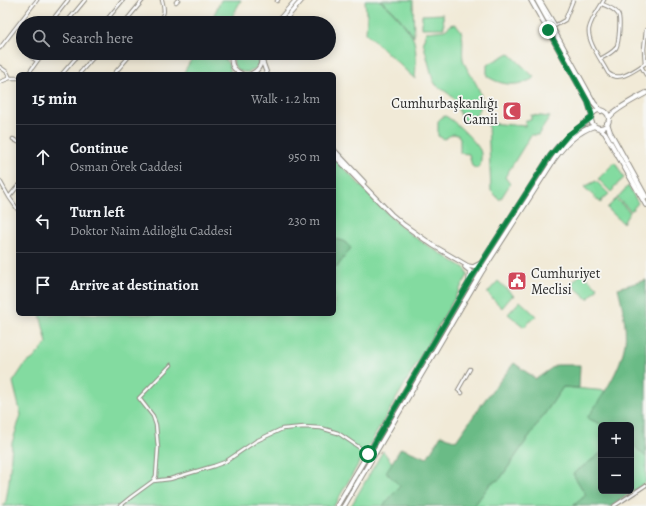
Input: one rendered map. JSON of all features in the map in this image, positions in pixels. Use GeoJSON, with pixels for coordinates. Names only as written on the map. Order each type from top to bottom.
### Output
{"type":"FeatureCollection","features":[{"type":"Feature","properties":{"kind":"main road"},"geometry":{"type":"LineString","coordinates":[[531,0],[588,102],[591,122],[594,126],[599,128],[609,140],[646,205]]}},
{"type":"Feature","properties":{"kind":"main road"},"geometry":{"type":"LineString","coordinates":[[537,0],[554,26],[594,103],[603,111],[608,121],[609,129],[646,197]]}},
{"type":"Feature","properties":{"kind":"main road"},"geometry":{"type":"LineString","coordinates":[[599,128],[605,126],[610,115],[646,93]]}},
{"type":"Feature","properties":{"kind":"main road"},"geometry":{"type":"LineString","coordinates":[[337,506],[469,282],[550,156],[568,135],[591,117],[595,112],[622,107]]}},
{"type":"Feature","properties":{"kind":"main road"},"geometry":{"type":"LineString","coordinates":[[344,506],[481,273],[555,158],[566,144],[574,137],[594,126]]}},
{"type":"Feature","properties":{"kind":"street"},"geometry":{"type":"LineString","coordinates":[[25,16],[37,0]]}},
{"type":"Feature","properties":{"kind":"street"},"geometry":{"type":"LineString","coordinates":[[55,16],[68,0]]}},
{"type":"Feature","properties":{"kind":"street"},"geometry":{"type":"LineString","coordinates":[[72,16],[85,0]]}},
{"type":"Feature","properties":{"kind":"street"},"geometry":{"type":"LineString","coordinates":[[130,16],[143,0]]}},
{"type":"Feature","properties":{"kind":"street"},"geometry":{"type":"LineString","coordinates":[[162,0],[164,7],[163,16]]}},
{"type":"Feature","properties":{"kind":"street"},"geometry":{"type":"LineString","coordinates":[[282,16],[296,0]]}},
{"type":"Feature","properties":{"kind":"street"},"geometry":{"type":"LineString","coordinates":[[288,16],[302,0]]}},
{"type":"Feature","properties":{"kind":"street"},"geometry":{"type":"LineString","coordinates":[[540,0],[554,26]]}},
{"type":"Feature","properties":{"kind":"street"},"geometry":{"type":"LineString","coordinates":[[548,30],[566,18],[573,0]]}},
{"type":"Feature","properties":{"kind":"street"},"geometry":{"type":"LineString","coordinates":[[604,0],[589,29],[591,42],[608,72],[612,76],[621,77],[646,64],[644,49],[646,30]]}},
{"type":"Feature","properties":{"kind":"street"},"geometry":{"type":"LineString","coordinates":[[110,16],[121,1]]}},
{"type":"Feature","properties":{"kind":"street"},"geometry":{"type":"LineString","coordinates":[[600,59],[613,51],[618,45],[620,20],[619,14],[602,4]]}},
{"type":"Feature","properties":{"kind":"street"},"geometry":{"type":"LineString","coordinates":[[0,48],[16,27]]}},
{"type":"Feature","properties":{"kind":"street"},"geometry":{"type":"LineString","coordinates":[[64,72],[74,60]]}},
{"type":"Feature","properties":{"kind":"street"},"geometry":{"type":"LineString","coordinates":[[81,72],[91,60]]}},
{"type":"Feature","properties":{"kind":"street"},"geometry":{"type":"LineString","coordinates":[[116,72],[126,60]]}},
{"type":"Feature","properties":{"kind":"street"},"geometry":{"type":"LineString","coordinates":[[231,60],[233,66],[238,72]]}},
{"type":"Feature","properties":{"kind":"street"},"geometry":{"type":"LineString","coordinates":[[254,72],[260,67],[261,60]]}},
{"type":"Feature","properties":{"kind":"street"},"geometry":{"type":"LineString","coordinates":[[263,60],[266,72]]}},
{"type":"Feature","properties":{"kind":"street"},"geometry":{"type":"LineString","coordinates":[[29,72],[37,61]]}},
{"type":"Feature","properties":{"kind":"street"},"geometry":{"type":"LineString","coordinates":[[232,72],[233,66]]}},
{"type":"Feature","properties":{"kind":"street"},"geometry":{"type":"LineString","coordinates":[[641,66],[646,75]]}},
{"type":"Feature","properties":{"kind":"street"},"geometry":{"type":"LineString","coordinates":[[0,67],[7,72],[10,78]]}},
{"type":"Feature","properties":{"kind":"street"},"geometry":{"type":"LineString","coordinates":[[0,82],[10,78],[16,78]]}},
{"type":"Feature","properties":{"kind":"street"},"geometry":{"type":"LineString","coordinates":[[12,139],[16,141]]}},
{"type":"Feature","properties":{"kind":"street"},"geometry":{"type":"LineString","coordinates":[[336,152],[398,220]]}},
{"type":"Feature","properties":{"kind":"street"},"geometry":{"type":"LineString","coordinates":[[336,157],[398,220],[414,233],[468,266],[473,267],[481,263]]}},
{"type":"Feature","properties":{"kind":"street"},"geometry":{"type":"LineString","coordinates":[[0,181],[16,207]]}},
{"type":"Feature","properties":{"kind":"street"},"geometry":{"type":"LineString","coordinates":[[9,197],[16,188]]}},
{"type":"Feature","properties":{"kind":"street"},"geometry":{"type":"LineString","coordinates":[[444,252],[467,268],[470,274],[469,282]]}},
{"type":"Feature","properties":{"kind":"street"},"geometry":{"type":"LineString","coordinates":[[120,506],[153,481],[156,476],[158,466],[158,448],[156,425],[152,416],[139,398],[171,365]]}},
{"type":"Feature","properties":{"kind":"street"},"geometry":{"type":"LineString","coordinates":[[462,393],[458,390],[470,369]]}},
{"type":"Feature","properties":{"kind":"street"},"geometry":{"type":"LineString","coordinates":[[153,481],[170,479],[225,462],[256,441],[282,429],[304,427],[321,428],[338,434],[363,450]]}},
{"type":"Feature","properties":{"kind":"street"},"geometry":{"type":"LineString","coordinates":[[614,506],[646,485]]}},
{"type":"Feature","properties":{"kind":"green space"},"geometry":{"type":"Polygon","coordinates":[[[221,0],[241,0],[233,16],[213,16],[221,0]]]}},
{"type":"Feature","properties":{"kind":"green space"},"geometry":{"type":"Polygon","coordinates":[[[365,0],[378,0],[382,2],[393,12],[409,31],[414,41],[416,50],[415,79],[366,33],[367,13],[365,0]]]}},
{"type":"Feature","properties":{"kind":"green space"},"geometry":{"type":"Polygon","coordinates":[[[380,0],[413,0],[414,37],[390,8],[380,0]]]}},
{"type":"Feature","properties":{"kind":"green space"},"geometry":{"type":"Polygon","coordinates":[[[443,14],[444,28],[422,28],[422,15],[443,14]]]}},
{"type":"Feature","properties":{"kind":"green space"},"geometry":{"type":"Polygon","coordinates":[[[455,24],[461,31],[463,40],[463,59],[465,65],[476,83],[481,96],[481,103],[478,112],[475,116],[466,121],[461,117],[455,100],[436,85],[433,80],[423,42],[426,32],[445,30],[451,25],[455,24]]]}},
{"type":"Feature","properties":{"kind":"green space"},"geometry":{"type":"Polygon","coordinates":[[[509,53],[534,78],[522,83],[510,84],[498,82],[487,76],[487,65],[509,53]]]}},
{"type":"Feature","properties":{"kind":"green space"},"geometry":{"type":"Polygon","coordinates":[[[191,60],[226,60],[230,71],[230,72],[184,72],[191,60]]]}},
{"type":"Feature","properties":{"kind":"green space"},"geometry":{"type":"Polygon","coordinates":[[[233,61],[259,61],[252,71],[246,72],[240,71],[233,61]]]}},
{"type":"Feature","properties":{"kind":"green space"},"geometry":{"type":"Polygon","coordinates":[[[531,115],[550,117],[538,135],[531,135],[505,177],[510,184],[500,200],[491,191],[488,123],[525,126],[526,120],[531,120],[531,115]]]}},
{"type":"Feature","properties":{"kind":"green space"},"geometry":{"type":"Polygon","coordinates":[[[445,116],[459,126],[478,146],[481,156],[479,167],[476,168],[472,166],[469,154],[460,153],[460,138],[458,135],[453,134],[444,139],[438,136],[438,121],[445,116]]]}},
{"type":"Feature","properties":{"kind":"green space"},"geometry":{"type":"Polygon","coordinates":[[[336,160],[397,223],[414,237],[466,269],[468,275],[334,506],[3,506],[6,501],[9,482],[12,443],[21,415],[13,382],[25,364],[33,359],[47,343],[40,316],[336,316],[336,267],[338,267],[344,241],[336,239],[336,160]]]}},
{"type":"Feature","properties":{"kind":"green space"},"geometry":{"type":"Polygon","coordinates":[[[615,162],[624,178],[613,188],[614,189],[611,192],[598,179],[615,162]]]}},
{"type":"Feature","properties":{"kind":"green space"},"geometry":{"type":"Polygon","coordinates":[[[596,181],[609,194],[601,201],[601,203],[584,187],[596,181]]]}},
{"type":"Feature","properties":{"kind":"green space"},"geometry":{"type":"Polygon","coordinates":[[[628,186],[638,203],[631,211],[617,198],[628,186]]]}},
{"type":"Feature","properties":{"kind":"green space"},"geometry":{"type":"Polygon","coordinates":[[[616,199],[630,212],[623,223],[607,208],[616,199]]]}},
{"type":"Feature","properties":{"kind":"green space"},"geometry":{"type":"Polygon","coordinates":[[[336,239],[344,241],[351,248],[337,267],[336,239]]]}},
{"type":"Feature","properties":{"kind":"green space"},"geometry":{"type":"Polygon","coordinates":[[[582,273],[598,288],[588,299],[571,284],[582,273]]]}},
{"type":"Feature","properties":{"kind":"green space"},"geometry":{"type":"Polygon","coordinates":[[[646,280],[646,457],[634,446],[634,422],[598,423],[587,418],[610,383],[623,353],[625,343],[625,323],[618,288],[646,280]]]}},
{"type":"Feature","properties":{"kind":"green space"},"geometry":{"type":"Polygon","coordinates":[[[498,281],[514,296],[512,296],[502,308],[488,294],[488,292],[498,281]]]}},
{"type":"Feature","properties":{"kind":"green space"},"geometry":{"type":"Polygon","coordinates":[[[520,301],[536,316],[524,327],[508,314],[520,301]]]}},
{"type":"Feature","properties":{"kind":"green space"},"geometry":{"type":"Polygon","coordinates":[[[514,363],[536,379],[556,365],[580,365],[579,388],[563,387],[500,479],[491,483],[474,506],[383,506],[400,486],[386,472],[401,448],[427,458],[441,435],[456,441],[484,401],[514,363]]]}},
{"type":"Feature","properties":{"kind":"green space"},"geometry":{"type":"Polygon","coordinates":[[[563,387],[607,391],[587,418],[598,423],[598,455],[573,474],[586,495],[573,506],[474,506],[491,483],[500,479],[563,387]]]}},
{"type":"Feature","properties":{"kind":"green space"},"geometry":{"type":"Polygon","coordinates":[[[634,446],[646,457],[646,482],[634,491],[634,446]]]}},
{"type":"Feature","properties":{"kind":"green space"},"geometry":{"type":"Polygon","coordinates":[[[383,451],[425,506],[351,506],[383,451]]]}},
{"type":"Feature","properties":{"kind":"green space"},"geometry":{"type":"Polygon","coordinates":[[[598,455],[598,494],[629,494],[612,506],[573,506],[586,495],[573,474],[598,455]]]}},
{"type":"Feature","properties":{"kind":"tunnel"},"geometry":{"type":"LineString","coordinates":[[363,450],[382,454]]}},
{"type":"Feature","properties":{"kind":"place","name":"Cumhurbaşkanlığı Camii"},"geometry":{"type":"Point","coordinates":[512,111]}},
{"type":"Feature","properties":{"kind":"place","name":"Cumhuriyet Meclisi"},"geometry":{"type":"Point","coordinates":[517,281]}},
{"type":"Feature","properties":{"kind":"route"},"geometry":{"type":"LineString","coordinates":[[368,454],[469,282],[550,156],[568,135],[591,118],[592,115],[590,106],[548,30]]}}]}
